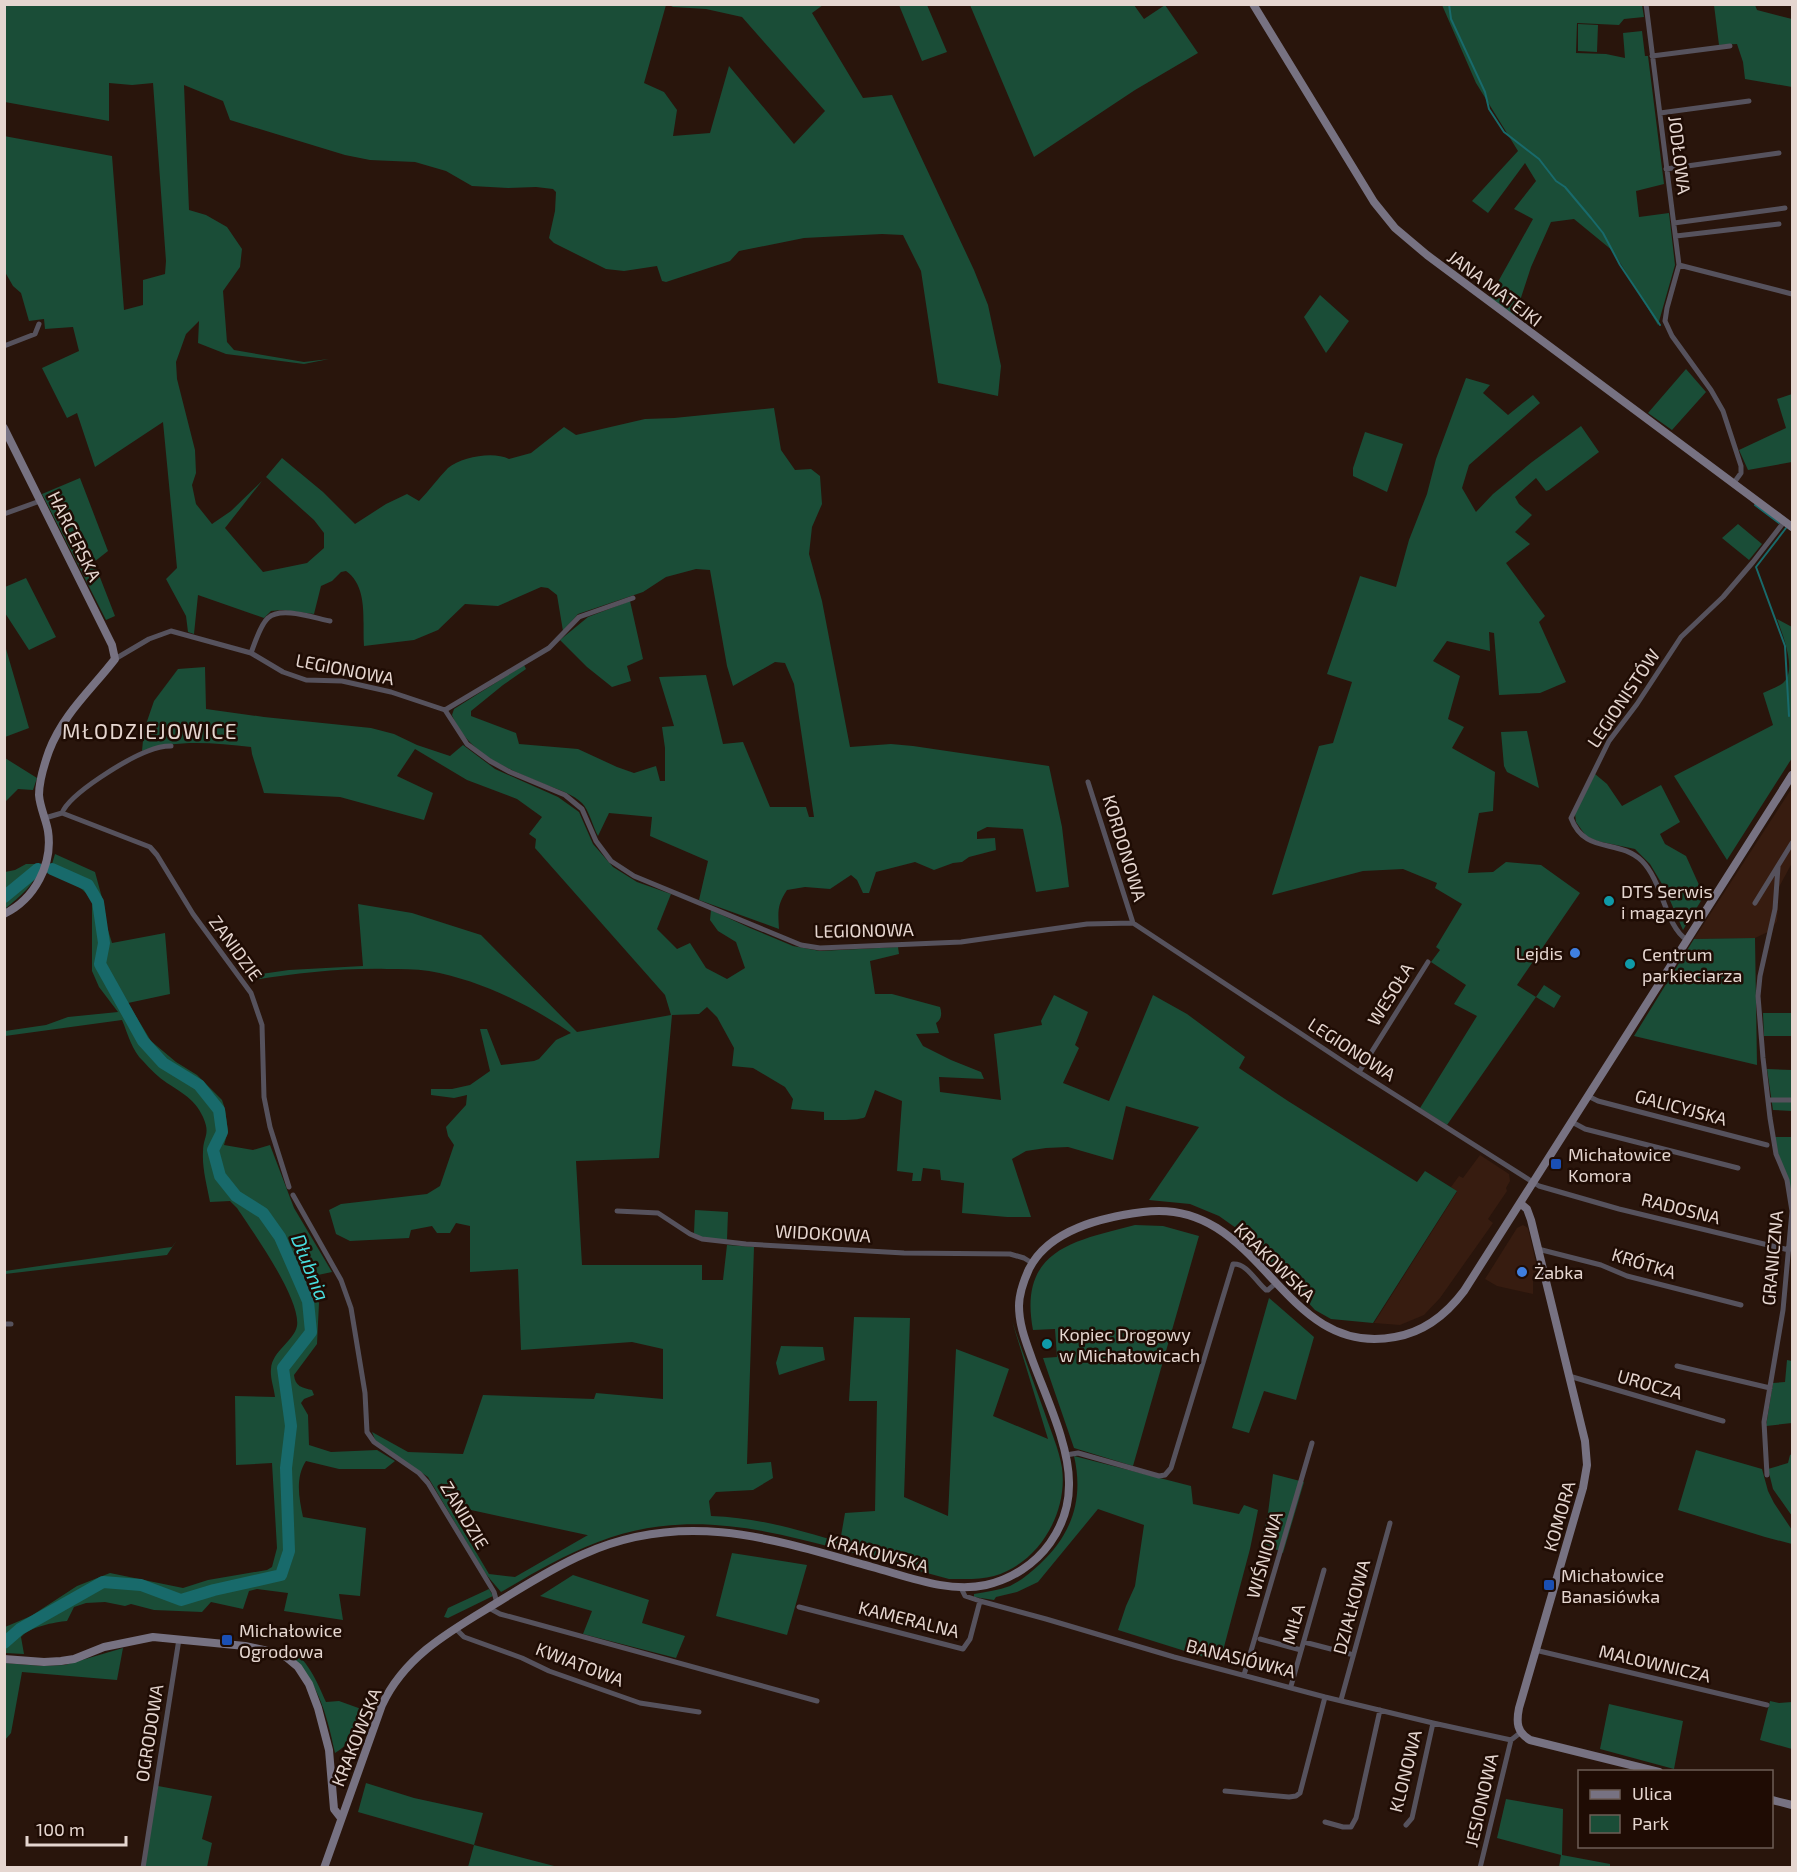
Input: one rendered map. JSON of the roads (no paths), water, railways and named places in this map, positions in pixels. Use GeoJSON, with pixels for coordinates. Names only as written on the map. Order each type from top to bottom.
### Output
{"type":"FeatureCollection","features":[{"type":"Feature","properties":{"kind":"street","name":"JANA MATEJKI"},"geometry":{"type":"LineString","coordinates":[[1253,4],[1374,202],[1395,228],[1447,271],[1792,527]]}},
{"type":"Feature","properties":{"kind":"street","name":"JODŁOWA"},"geometry":{"type":"LineString","coordinates":[[1646,4],[1679,265],[1665,321],[1672,336],[1711,390],[1723,411],[1741,466],[1741,473],[1733,484]]}},
{"type":"Feature","properties":{"kind":"street"},"geometry":{"type":"LineString","coordinates":[[1652,56],[1730,46]]}},
{"type":"Feature","properties":{"kind":"street"},"geometry":{"type":"LineString","coordinates":[[1660,113],[1749,101]]}},
{"type":"Feature","properties":{"kind":"street"},"geometry":{"type":"LineString","coordinates":[[1666,169],[1779,153]]}},
{"type":"Feature","properties":{"kind":"street"},"geometry":{"type":"LineString","coordinates":[[1674,223],[1785,208]]}},
{"type":"Feature","properties":{"kind":"street"},"geometry":{"type":"LineString","coordinates":[[1676,236],[1779,224]]}},
{"type":"Feature","properties":{"kind":"street"},"geometry":{"type":"LineString","coordinates":[[1679,265],[1792,294]]}},
{"type":"Feature","properties":{"kind":"street"},"geometry":{"type":"LineString","coordinates":[[4,346],[35,334],[39,324]]}},
{"type":"Feature","properties":{"kind":"street","name":"HARCERSKA"},"geometry":{"type":"LineString","coordinates":[[4,428],[112,645],[115,658]]}},
{"type":"Feature","properties":{"kind":"street"},"geometry":{"type":"LineString","coordinates":[[4,513],[40,501]]}},
{"type":"Feature","properties":{"kind":"street","name":"LEGIONISTÓW"},"geometry":{"type":"LineString","coordinates":[[1687,940],[1676,930],[1650,869],[1627,850],[1586,839],[1578,832],[1571,818],[1609,741],[1637,704],[1681,637],[1723,597],[1784,522]]}},
{"type":"Feature","properties":{"kind":"street"},"geometry":{"type":"LineString","coordinates":[[445,710],[549,648],[579,617],[633,598]]}},
{"type":"Feature","properties":{"kind":"street"},"geometry":{"type":"LineString","coordinates":[[251,653],[266,619],[276,613],[285,612],[330,621]]}},
{"type":"Feature","properties":{"kind":"street","name":"LEGIONOWA"},"geometry":{"type":"LineString","coordinates":[[115,658],[149,639],[171,631],[251,653],[284,672],[306,680],[342,681],[392,692],[445,710],[467,744],[490,761],[565,795],[582,809],[596,841],[611,861],[634,876],[801,945],[820,948],[961,942],[1087,924],[1133,923],[1359,1072],[1533,1182]]}},
{"type":"Feature","properties":{"kind":"street"},"geometry":{"type":"LineString","coordinates":[[4,914],[32,893],[38,884],[45,863],[49,844],[39,793],[49,750],[65,720],[115,658]]}},
{"type":"Feature","properties":{"kind":"street"},"geometry":{"type":"LineString","coordinates":[[45,818],[62,813],[64,807],[88,785],[145,752],[171,746]]}},
{"type":"Feature","properties":{"kind":"street","name":"KRAKOWSKA"},"geometry":{"type":"LineString","coordinates":[[324,1868],[380,1712],[391,1688],[405,1669],[420,1654],[497,1602],[554,1568],[588,1552],[632,1538],[687,1530],[713,1531],[764,1538],[923,1581],[961,1588],[989,1584],[1021,1571],[1043,1551],[1055,1534],[1067,1507],[1070,1484],[1066,1455],[1021,1325],[1020,1298],[1032,1263],[1052,1242],[1074,1230],[1116,1217],[1149,1211],[1191,1216],[1220,1229],[1242,1246],[1310,1316],[1326,1327],[1342,1334],[1377,1339],[1412,1333],[1433,1322],[1456,1302],[1792,775]]}},
{"type":"Feature","properties":{"kind":"street","name":"KORDONOWA"},"geometry":{"type":"LineString","coordinates":[[1088,782],[1133,923]]}},
{"type":"Feature","properties":{"kind":"street","name":"ZANIDZIE"},"geometry":{"type":"LineString","coordinates":[[62,813],[150,847],[193,914],[251,993],[261,1025],[264,1097],[270,1127],[289,1187]]}},
{"type":"Feature","properties":{"kind":"street","name":"GRANICZNA"},"geometry":{"type":"LineString","coordinates":[[1755,903],[1792,843]]}},
{"type":"Feature","properties":{"kind":"street","name":"GRANICZNA"},"geometry":{"type":"LineString","coordinates":[[1767,1475],[1764,1422],[1783,1310],[1792,1211],[1787,1180],[1776,1154],[1763,1058],[1758,996],[1775,909],[1778,867]]}},
{"type":"Feature","properties":{"kind":"street","name":"WESOŁA"},"geometry":{"type":"LineString","coordinates":[[1359,1072],[1428,962]]}},
{"type":"Feature","properties":{"kind":"street","name":"GALICYJSKA"},"geometry":{"type":"LineString","coordinates":[[1588,1096],[1598,1101],[1767,1145]]}},
{"type":"Feature","properties":{"kind":"street"},"geometry":{"type":"LineString","coordinates":[[1768,1100],[1792,1100]]}},
{"type":"Feature","properties":{"kind":"street"},"geometry":{"type":"LineString","coordinates":[[1572,1122],[1585,1129],[1738,1168]]}},
{"type":"Feature","properties":{"kind":"street","name":"RADOSNA"},"geometry":{"type":"LineString","coordinates":[[1533,1182],[1548,1190],[1619,1209],[1789,1250]]}},
{"type":"Feature","properties":{"kind":"street","name":"ZANIDZIE"},"geometry":{"type":"LineString","coordinates":[[292,1195],[341,1280],[351,1308],[365,1393],[367,1432],[374,1442],[419,1473],[428,1483],[494,1592],[497,1602]]}},
{"type":"Feature","properties":{"kind":"street","name":"KOMORA"},"geometry":{"type":"LineString","coordinates":[[1520,1203],[1528,1211],[1538,1249],[1585,1441],[1587,1465],[1583,1488],[1517,1718],[1520,1733]]}},
{"type":"Feature","properties":{"kind":"street","name":"WIDOKOWA"},"geometry":{"type":"LineString","coordinates":[[617,1211],[657,1213],[702,1239],[746,1244],[904,1253],[1010,1254],[1032,1263]]}},
{"type":"Feature","properties":{"kind":"street","name":"KRÓTKA"},"geometry":{"type":"LineString","coordinates":[[1538,1249],[1601,1265],[1627,1276],[1741,1305]]}},
{"type":"Feature","properties":{"kind":"street"},"geometry":{"type":"LineString","coordinates":[[1066,1455],[1078,1453],[1159,1476],[1165,1475],[1171,1468],[1233,1264],[1238,1263],[1244,1267],[1266,1290],[1276,1283]]}},
{"type":"Feature","properties":{"kind":"street"},"geometry":{"type":"LineString","coordinates":[[1677,1366],[1770,1388]]}},
{"type":"Feature","properties":{"kind":"street","name":"UROCZA"},"geometry":{"type":"LineString","coordinates":[[1569,1376],[1723,1420]]}},
{"type":"Feature","properties":{"kind":"street","name":"WIŚNIOWA"},"geometry":{"type":"LineString","coordinates":[[1244,1675],[1312,1443]]}},
{"type":"Feature","properties":{"kind":"street","name":"DZIAŁKOWA"},"geometry":{"type":"LineString","coordinates":[[1341,1700],[1390,1523]]}},
{"type":"Feature","properties":{"kind":"street","name":"MIŁA"},"geometry":{"type":"LineString","coordinates":[[1291,1686],[1324,1570]]}},
{"type":"Feature","properties":{"kind":"street","name":"BANASIÓWKA"},"geometry":{"type":"LineString","coordinates":[[961,1588],[965,1596],[980,1601],[1244,1675],[1510,1740]]}},
{"type":"Feature","properties":{"kind":"street","name":"KAMERALNA"},"geometry":{"type":"LineString","coordinates":[[799,1607],[963,1649],[970,1639],[980,1601]]}},
{"type":"Feature","properties":{"kind":"street"},"geometry":{"type":"LineString","coordinates":[[489,1608],[500,1614],[817,1701]]}},
{"type":"Feature","properties":{"kind":"street","name":"KWIATOWA"},"geometry":{"type":"LineString","coordinates":[[456,1629],[464,1637],[630,1700],[699,1712]]}},
{"type":"Feature","properties":{"kind":"street"},"geometry":{"type":"LineString","coordinates":[[4,1659],[62,1661],[74,1659],[104,1647],[153,1637],[274,1651],[286,1657],[298,1668],[309,1684],[326,1732],[334,1809],[341,1818]]}},
{"type":"Feature","properties":{"kind":"street","name":"OGRODOWA"},"geometry":{"type":"LineString","coordinates":[[142,1868],[178,1639]]}},
{"type":"Feature","properties":{"kind":"street"},"geometry":{"type":"LineString","coordinates":[[1260,1639],[1301,1650]]}},
{"type":"Feature","properties":{"kind":"street"},"geometry":{"type":"LineString","coordinates":[[1304,1642],[1350,1654]]}},
{"type":"Feature","properties":{"kind":"street","name":"MALOWNICZA"},"geometry":{"type":"LineString","coordinates":[[1535,1650],[1767,1705]]}},
{"type":"Feature","properties":{"kind":"street"},"geometry":{"type":"LineString","coordinates":[[1225,1791],[1289,1797],[1300,1793],[1325,1696]]}},
{"type":"Feature","properties":{"kind":"street"},"geometry":{"type":"LineString","coordinates":[[1324,1822],[1351,1827],[1356,1818],[1380,1710]]}},
{"type":"Feature","properties":{"kind":"street","name":"KLONOWA"},"geometry":{"type":"LineString","coordinates":[[1406,1825],[1412,1818],[1433,1723]]}},
{"type":"Feature","properties":{"kind":"street"},"geometry":{"type":"LineString","coordinates":[[1510,1740],[1520,1733],[1536,1742],[1651,1770]]}},
{"type":"Feature","properties":{"kind":"street","name":"JESIONOWA"},"geometry":{"type":"LineString","coordinates":[[1480,1868],[1510,1740]]}},
{"type":"Feature","properties":{"kind":"street"},"geometry":{"type":"LineString","coordinates":[[1773,1800],[1792,1805]]}},
{"type":"Feature","properties":{"kind":"waterway"},"geometry":{"type":"LineString","coordinates":[[1449,4],[1451,19],[1485,92],[1489,109],[1504,132],[1539,159],[1591,218],[1603,233],[1620,265],[1660,325]]}},
{"type":"Feature","properties":{"kind":"waterway"},"geometry":{"type":"LineString","coordinates":[[1755,505],[1779,523]]}},
{"type":"Feature","properties":{"kind":"waterway"},"geometry":{"type":"LineString","coordinates":[[1786,528],[1756,567],[1785,646],[1789,716]]}},
{"type":"Feature","properties":{"kind":"waterway","name":"Dłubnia"},"geometry":{"type":"LineString","coordinates":[[4,897],[38,869]]}},
{"type":"Feature","properties":{"kind":"waterway","name":"Dłubnia"},"geometry":{"type":"LineString","coordinates":[[4,1643],[20,1629],[103,1582],[141,1585],[181,1600],[281,1575],[289,1551],[286,1468],[291,1426],[283,1368],[311,1332],[308,1301],[280,1237],[263,1213],[236,1196],[220,1176],[213,1150],[222,1132],[219,1110],[199,1085],[163,1063],[143,1041],[100,964],[104,943],[98,902],[88,885],[52,869]]}},
{"type":"Feature","properties":{"kind":"place","name":"DTS Serwis i magazyn"},"geometry":{"type":"Point","coordinates":[1609,901]}},
{"type":"Feature","properties":{"kind":"place","name":"Lejdis"},"geometry":{"type":"Point","coordinates":[1575,953]}},
{"type":"Feature","properties":{"kind":"place","name":"Centrum parkieciarza"},"geometry":{"type":"Point","coordinates":[1630,964]}},
{"type":"Feature","properties":{"kind":"place","name":"Michałowice Komora"},"geometry":{"type":"Point","coordinates":[1556,1164]}},
{"type":"Feature","properties":{"kind":"place","name":"Żabka"},"geometry":{"type":"Point","coordinates":[1522,1272]}},
{"type":"Feature","properties":{"kind":"place","name":"Kopiec Drogowy w Michałowicach"},"geometry":{"type":"Point","coordinates":[1047,1344]}},
{"type":"Feature","properties":{"kind":"place","name":"Michałowice Banasiówka"},"geometry":{"type":"Point","coordinates":[1549,1585]}},
{"type":"Feature","properties":{"kind":"place","name":"Michałowice Ogrodowa"},"geometry":{"type":"Point","coordinates":[227,1640]}},
{"type":"Feature","properties":{"kind":"district","name":"MŁODZIEJOWICE"},"geometry":{"type":"Point","coordinates":[150,730]}}]}
